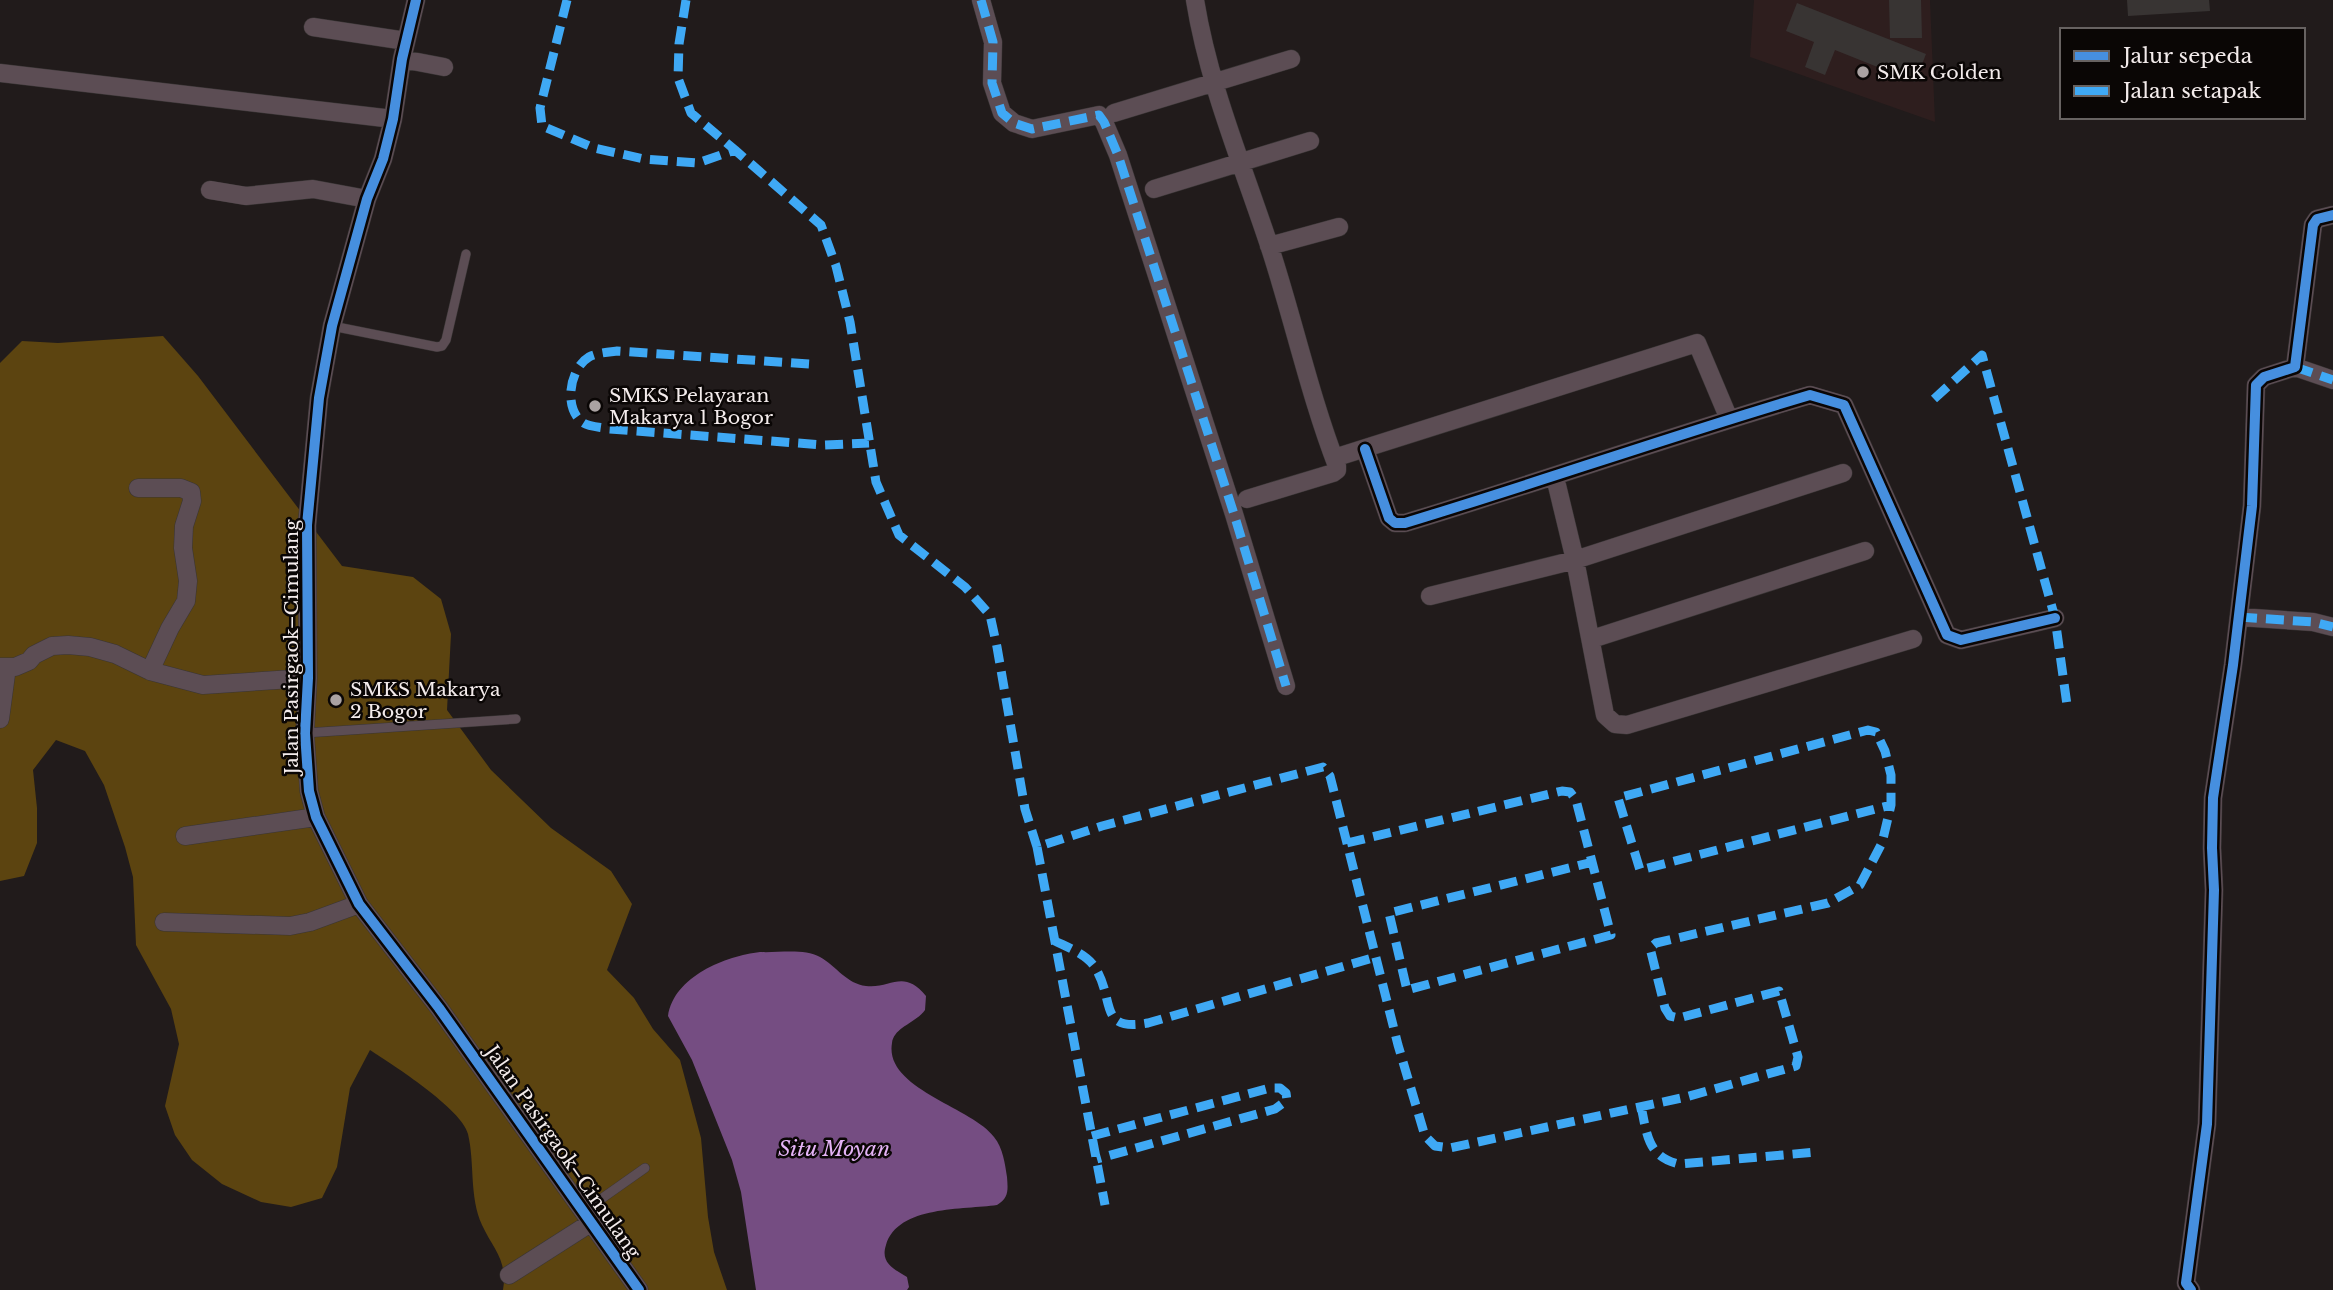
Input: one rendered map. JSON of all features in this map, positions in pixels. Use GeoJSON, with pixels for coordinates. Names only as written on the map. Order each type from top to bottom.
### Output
{"type":"FeatureCollection","features":[{"type":"Feature","properties":{"kind":"street","name":"Jalan Pasirgaok–Cimulang"},"geometry":{"type":"LineString","coordinates":[[416,0],[404,50],[393,119],[383,159],[367,199],[332,326],[319,398],[307,525],[308,678],[305,733],[309,791],[316,817],[359,904],[439,1008],[639,1290]]}},
{"type":"Feature","properties":{"kind":"street"},"geometry":{"type":"LineString","coordinates":[[981,0],[993,42],[992,83],[1002,113],[1014,123],[1032,129],[1099,115],[1104,122],[1118,155],[1189,372],[1286,686]]}},
{"type":"Feature","properties":{"kind":"street"},"geometry":{"type":"LineString","coordinates":[[1195,0],[1202,44],[1213,83],[1269,246],[1337,470],[1247,499]]}},
{"type":"Feature","properties":{"kind":"street"},"geometry":{"type":"LineString","coordinates":[[313,27],[404,50],[444,67]]}},
{"type":"Feature","properties":{"kind":"street"},"geometry":{"type":"LineString","coordinates":[[1114,113],[1291,59]]}},
{"type":"Feature","properties":{"kind":"street"},"geometry":{"type":"LineString","coordinates":[[0,73],[393,119]]}},
{"type":"Feature","properties":{"kind":"street"},"geometry":{"type":"LineString","coordinates":[[1154,190],[1310,141]]}},
{"type":"Feature","properties":{"kind":"street"},"geometry":{"type":"LineString","coordinates":[[210,190],[246,196],[313,189],[367,199]]}},
{"type":"Feature","properties":{"kind":"street"},"geometry":{"type":"LineString","coordinates":[[2295,368],[2313,225],[2317,219],[2333,215]]}},
{"type":"Feature","properties":{"kind":"street"},"geometry":{"type":"LineString","coordinates":[[1269,246],[1339,227]]}},
{"type":"Feature","properties":{"kind":"street"},"geometry":{"type":"LineString","coordinates":[[1334,458],[1697,343],[1729,419]]}},
{"type":"Feature","properties":{"kind":"street"},"geometry":{"type":"LineString","coordinates":[[2191,1290],[2186,1283],[2204,1150],[2209,1077],[2214,890],[2213,798],[2252,506],[2256,385],[2264,377],[2295,368],[2333,380]]}},
{"type":"Feature","properties":{"kind":"street"},"geometry":{"type":"LineString","coordinates":[[1365,449],[1389,518],[1395,523],[1405,523],[1810,395],[1844,405],[1947,635],[1961,640],[2055,618]]}},
{"type":"Feature","properties":{"kind":"street"},"geometry":{"type":"LineString","coordinates":[[1430,597],[1576,560],[1843,473]]}},
{"type":"Feature","properties":{"kind":"street"},"geometry":{"type":"LineString","coordinates":[[1555,477],[1576,560],[1605,715],[1615,724],[1627,725],[1913,639]]}},
{"type":"Feature","properties":{"kind":"street"},"geometry":{"type":"LineString","coordinates":[[138,488],[181,488],[191,492],[192,501],[184,526],[183,548],[188,581],[186,601],[150,671]]}},
{"type":"Feature","properties":{"kind":"street"},"geometry":{"type":"LineString","coordinates":[[1592,639],[1865,551]]}},
{"type":"Feature","properties":{"kind":"street"},"geometry":{"type":"LineString","coordinates":[[2239,617],[2333,626]]}},
{"type":"Feature","properties":{"kind":"street"},"geometry":{"type":"LineString","coordinates":[[0,719],[4,667],[15,667],[29,661],[34,655],[52,646],[90,647],[115,654],[150,671],[203,685],[308,678]]}},
{"type":"Feature","properties":{"kind":"street"},"geometry":{"type":"LineString","coordinates":[[185,835],[316,817]]}},
{"type":"Feature","properties":{"kind":"street"},"geometry":{"type":"LineString","coordinates":[[164,922],[290,926],[310,922],[359,904]]}},
{"type":"Feature","properties":{"kind":"street"},"geometry":{"type":"LineString","coordinates":[[509,1275],[588,1216]]}},
{"type":"Feature","properties":{"kind":"lane"},"geometry":{"type":"LineString","coordinates":[[332,326],[442,346],[446,340],[466,254]]}},
{"type":"Feature","properties":{"kind":"lane"},"geometry":{"type":"LineString","coordinates":[[305,733],[516,719]]}},
{"type":"Feature","properties":{"kind":"lane"},"geometry":{"type":"LineString","coordinates":[[588,1216],[645,1168]]}},
{"type":"Feature","properties":{"kind":"shaded area","name":"SMK Golden"},"geometry":{"type":"Polygon","coordinates":[[[1754,0],[1930,0],[1935,122],[1750,57],[1754,0]]]}},
{"type":"Feature","properties":{"kind":"shaded area"},"geometry":{"type":"Polygon","coordinates":[[[163,336],[198,376],[342,566],[413,577],[441,599],[451,634],[447,710],[491,770],[551,828],[611,871],[632,904],[607,970],[634,998],[653,1029],[680,1060],[701,1138],[714,1252],[727,1290],[503,1290],[501,1263],[478,1214],[470,1145],[463,1124],[425,1088],[370,1050],[350,1088],[337,1167],[322,1198],[291,1207],[261,1202],[222,1184],[192,1160],[175,1135],[165,1106],[179,1044],[171,1009],[136,945],[133,877],[104,785],[85,751],[56,740],[33,770],[37,843],[24,876],[0,881],[0,363],[22,341],[58,343],[163,336]]]}},
{"type":"Feature","properties":{"kind":"water","name":"Situ Moyan"},"geometry":{"type":"Polygon","coordinates":[[[760,952],[814,954],[859,985],[875,986],[904,981],[918,988],[926,996],[925,1010],[897,1033],[892,1043],[893,1059],[901,1073],[915,1085],[983,1126],[1000,1146],[1008,1186],[1006,1196],[1001,1202],[997,1205],[951,1209],[918,1216],[893,1232],[886,1245],[885,1256],[889,1265],[907,1277],[907,1290],[756,1290],[741,1192],[732,1160],[692,1060],[668,1016],[672,1002],[691,979],[718,963],[760,952]]]}},
{"type":"Feature","properties":{"kind":"building"},"geometry":{"type":"Polygon","coordinates":[[[1889,0],[1921,0],[1922,38],[1890,38],[1889,0]]]}},
{"type":"Feature","properties":{"kind":"building"},"geometry":{"type":"Polygon","coordinates":[[[2127,0],[2209,0],[2210,11],[2128,16],[2127,0]]]}},
{"type":"Feature","properties":{"kind":"building"},"geometry":{"type":"Polygon","coordinates":[[[1797,3],[1926,54],[1915,82],[1835,50],[1825,75],[1805,67],[1814,42],[1786,31],[1797,3]]]}},
{"type":"Feature","properties":{"kind":"marked path"},"geometry":{"type":"LineString","coordinates":[[567,0],[540,108],[542,126],[594,148],[644,159],[698,163],[735,150],[821,225],[836,266],[850,322],[876,482],[899,535],[965,587],[990,615],[1025,809],[1037,847],[1102,826],[1323,767],[1330,776],[1398,1045],[1425,1136],[1435,1146],[1450,1148],[1686,1097],[1796,1066],[1798,1057],[1779,991],[1679,1018],[1670,1016],[1665,1008],[1650,948],[1656,943],[1828,903],[1860,885],[1882,843],[1891,805],[1891,775],[1885,751],[1876,732],[1868,730],[1618,798],[1640,870],[1891,805]]}},
{"type":"Feature","properties":{"kind":"marked path"},"geometry":{"type":"LineString","coordinates":[[686,0],[679,44],[678,78],[691,113],[735,150]]}},
{"type":"Feature","properties":{"kind":"marked path"},"geometry":{"type":"LineString","coordinates":[[981,0],[993,42],[992,83],[1002,113],[1014,123],[1032,129],[1099,115],[1104,122],[1118,155],[1234,514],[1286,686]]}},
{"type":"Feature","properties":{"kind":"marked path"},"geometry":{"type":"LineString","coordinates":[[809,364],[606,352],[589,357],[577,370],[571,388],[572,407],[582,422],[609,429],[824,445],[869,443]]}},
{"type":"Feature","properties":{"kind":"marked path"},"geometry":{"type":"LineString","coordinates":[[1934,399],[1982,355],[2055,618],[2067,705]]}},
{"type":"Feature","properties":{"kind":"marked path"},"geometry":{"type":"LineString","coordinates":[[2295,367],[2333,380]]}},
{"type":"Feature","properties":{"kind":"marked path"},"geometry":{"type":"LineString","coordinates":[[2239,617],[2313,622],[2333,627]]}},
{"type":"Feature","properties":{"kind":"marked path"},"geometry":{"type":"LineString","coordinates":[[1347,843],[1562,791],[1570,792],[1576,800],[1611,935],[1407,990],[1389,913],[1593,862]]}},
{"type":"Feature","properties":{"kind":"marked path"},"geometry":{"type":"LineString","coordinates":[[1037,847],[1105,1205]]}},
{"type":"Feature","properties":{"kind":"marked path"},"geometry":{"type":"LineString","coordinates":[[1055,941],[1078,952],[1093,964],[1102,981],[1110,1011],[1121,1023],[1132,1025],[1148,1023],[1376,957]]}},
{"type":"Feature","properties":{"kind":"marked path"},"geometry":{"type":"LineString","coordinates":[[1092,1136],[1270,1088],[1280,1088],[1286,1093],[1287,1100],[1275,1109],[1097,1159]]}},
{"type":"Feature","properties":{"kind":"marked path"},"geometry":{"type":"LineString","coordinates":[[1641,1106],[1647,1135],[1655,1150],[1669,1161],[1679,1164],[1817,1152]]}},
{"type":"Feature","properties":{"kind":"cycle path"},"geometry":{"type":"LineString","coordinates":[[416,0],[402,59],[393,119],[383,159],[367,199],[332,326],[319,398],[307,525],[308,678],[305,733],[309,791],[316,817],[359,904],[439,1008],[639,1290]]}},
{"type":"Feature","properties":{"kind":"cycle path"},"geometry":{"type":"LineString","coordinates":[[2191,1290],[2186,1283],[2207,1124],[2214,890],[2213,798],[2233,665],[2252,506],[2256,385],[2264,377],[2295,367],[2313,225],[2317,219],[2333,215]]}},
{"type":"Feature","properties":{"kind":"cycle path"},"geometry":{"type":"LineString","coordinates":[[1365,449],[1389,518],[1395,523],[1405,523],[1810,395],[1844,405],[1947,635],[1961,640],[2055,618]]}},
{"type":"Feature","properties":{"kind":"place","name":"SMK Golden"},"geometry":{"type":"Point","coordinates":[1863,72]}},
{"type":"Feature","properties":{"kind":"place","name":"SMKS Pelayaran Makarya 1 Bogor"},"geometry":{"type":"Point","coordinates":[595,406]}},
{"type":"Feature","properties":{"kind":"place","name":"SMKS Makarya 2 Bogor"},"geometry":{"type":"Point","coordinates":[336,700]}}]}
